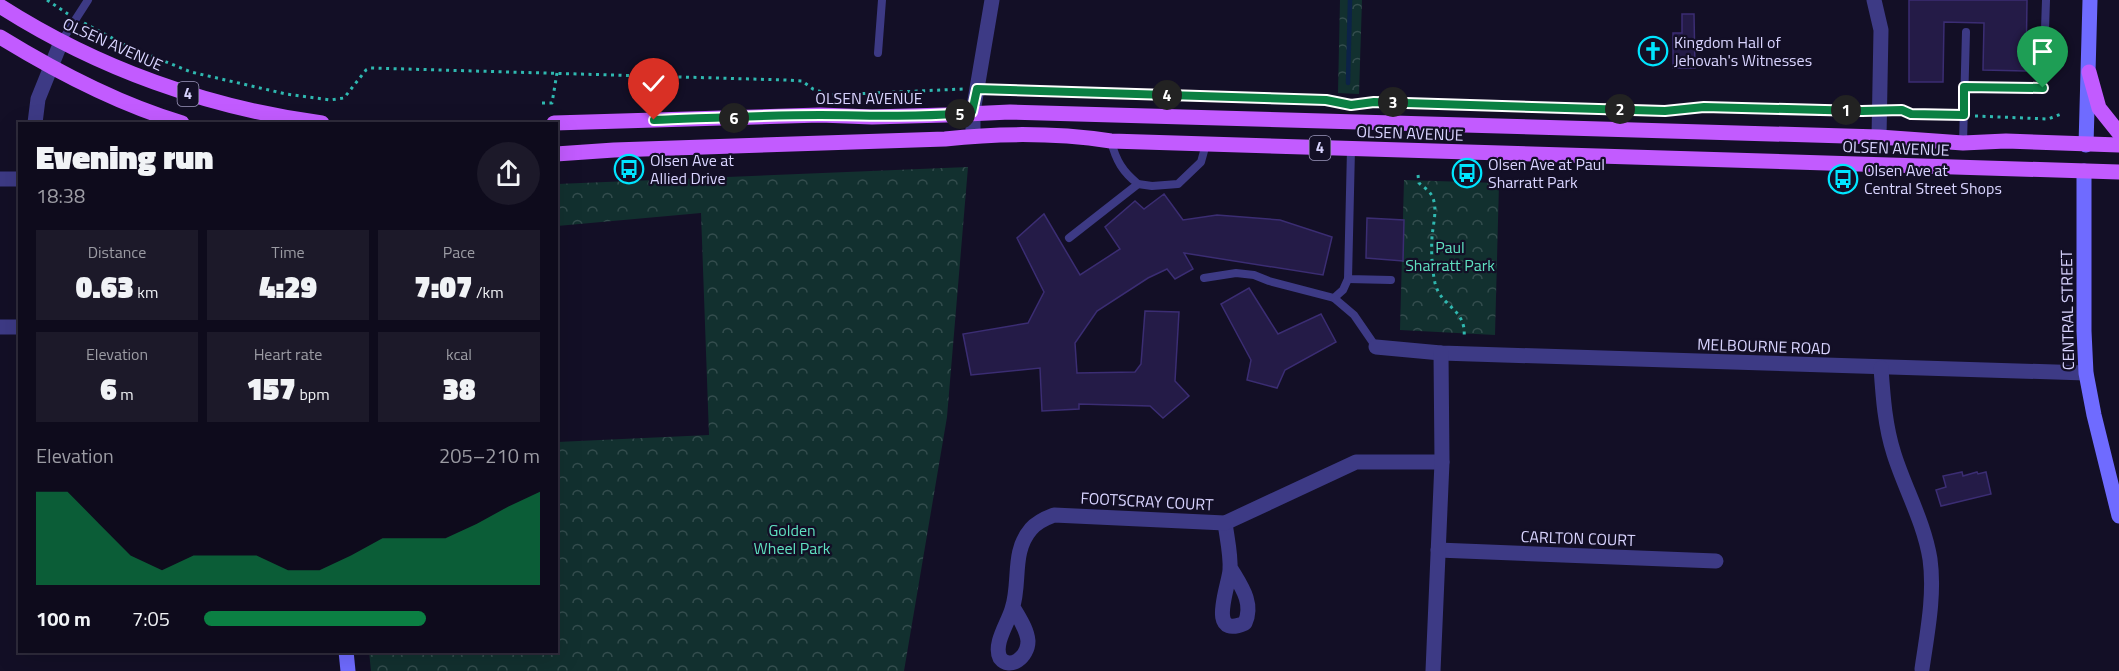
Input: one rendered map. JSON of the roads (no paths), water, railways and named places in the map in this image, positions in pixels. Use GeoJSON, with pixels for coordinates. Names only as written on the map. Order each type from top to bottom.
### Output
{"type":"FeatureCollection","features":[{"type":"Feature","properties":{"kind":"main road","name":"OLSEN AVENUE"},"geometry":{"type":"LineString","coordinates":[[0,6],[61,42],[129,72],[199,98],[272,116],[315,122]]}},
{"type":"Feature","properties":{"kind":"main road","name":"4"},"geometry":{"type":"LineString","coordinates":[[0,37],[51,67],[115,98],[179,122]]}},
{"type":"Feature","properties":{"kind":"main road"},"geometry":{"type":"LineString","coordinates":[[2089,72],[2099,108],[2119,133]]}},
{"type":"Feature","properties":{"kind":"main road","name":"OLSEN AVENUE"},"geometry":{"type":"LineString","coordinates":[[558,123],[820,115],[935,116],[972,112],[1879,137],[1963,143],[2006,141],[2119,145]]}},
{"type":"Feature","properties":{"kind":"main road","name":"OLSEN AVENUE"},"geometry":{"type":"LineString","coordinates":[[558,154],[973,136],[1083,137],[1111,141],[2119,172]]}},
{"type":"Feature","properties":{"kind":"main road"},"geometry":{"type":"LineString","coordinates":[[2084,171],[2085,145]]}},
{"type":"Feature","properties":{"kind":"street"},"geometry":{"type":"LineString","coordinates":[[973,136],[972,112],[992,0]]}},
{"type":"Feature","properties":{"kind":"street"},"geometry":{"type":"LineString","coordinates":[[1874,0],[1881,30],[1879,137]]}},
{"type":"Feature","properties":{"kind":"street"},"geometry":{"type":"LineString","coordinates":[[2085,145],[2090,0]]}},
{"type":"Feature","properties":{"kind":"street"},"geometry":{"type":"LineString","coordinates":[[35,122],[38,99],[61,42]]}},
{"type":"Feature","properties":{"kind":"street","name":"CENTRAL STREET"},"geometry":{"type":"LineString","coordinates":[[2084,171],[2086,373],[2094,415],[2116,492],[2119,516]]}},
{"type":"Feature","properties":{"kind":"street"},"geometry":{"type":"LineString","coordinates":[[0,178],[18,179]]}},
{"type":"Feature","properties":{"kind":"street"},"geometry":{"type":"LineString","coordinates":[[0,327],[18,327]]}},
{"type":"Feature","properties":{"kind":"street","name":"MELBOURNE ROAD"},"geometry":{"type":"LineString","coordinates":[[1376,346],[1441,353],[2086,373]]}},
{"type":"Feature","properties":{"kind":"street"},"geometry":{"type":"LineString","coordinates":[[1433,671],[1442,462],[1441,353]]}},
{"type":"Feature","properties":{"kind":"street"},"geometry":{"type":"LineString","coordinates":[[1881,368],[1890,439],[1924,533],[1930,560],[1929,622],[1922,669]]}},
{"type":"Feature","properties":{"kind":"street","name":"FOOTSCRAY COURT"},"geometry":{"type":"LineString","coordinates":[[1013,608],[1019,553],[1031,529],[1054,515],[1225,523],[1356,462],[1442,462]]}},
{"type":"Feature","properties":{"kind":"street"},"geometry":{"type":"LineString","coordinates":[[1225,523],[1231,568]]}},
{"type":"Feature","properties":{"kind":"street","name":"CARLTON COURT"},"geometry":{"type":"LineString","coordinates":[[1438,550],[1716,561]]}},
{"type":"Feature","properties":{"kind":"street"},"geometry":{"type":"LineString","coordinates":[[346,653],[348,671]]}},
{"type":"Feature","properties":{"kind":"lane"},"geometry":{"type":"LineString","coordinates":[[61,42],[74,18],[88,0]]}},
{"type":"Feature","properties":{"kind":"lane"},"geometry":{"type":"LineString","coordinates":[[878,53],[882,0]]}},
{"type":"Feature","properties":{"kind":"lane"},"geometry":{"type":"LineString","coordinates":[[1964,87],[2043,88],[2046,0]]}},
{"type":"Feature","properties":{"kind":"lane"},"geometry":{"type":"LineString","coordinates":[[1963,143],[1966,32]]}},
{"type":"Feature","properties":{"kind":"lane"},"geometry":{"type":"LineString","coordinates":[[1111,141],[1115,159],[1126,174],[1138,184],[1152,186],[1178,184],[1201,162],[1206,144]]}},
{"type":"Feature","properties":{"kind":"lane"},"geometry":{"type":"LineString","coordinates":[[1334,298],[1344,290],[1348,279],[1351,149]]}},
{"type":"Feature","properties":{"kind":"lane"},"geometry":{"type":"LineString","coordinates":[[1069,237],[1138,184]]}},
{"type":"Feature","properties":{"kind":"lane"},"geometry":{"type":"LineString","coordinates":[[1204,278],[1236,273],[1254,275],[1334,298],[1354,315],[1376,346]]}},
{"type":"Feature","properties":{"kind":"lane"},"geometry":{"type":"LineString","coordinates":[[1348,279],[1391,280]]}},
{"type":"Feature","properties":{"kind":"waterway"},"geometry":{"type":"LineString","coordinates":[[1348,83],[1350,0]]}},
{"type":"Feature","properties":{"kind":"place","name":"Kingdom Hall of Jehovah's Witnesses"},"geometry":{"type":"Point","coordinates":[1653,51]}},
{"type":"Feature","properties":{"kind":"place","name":"Olsen Ave at Allied Drive"},"geometry":{"type":"Point","coordinates":[629,169]}},
{"type":"Feature","properties":{"kind":"place","name":"Olsen Ave at Paul Sharratt Park"},"geometry":{"type":"Point","coordinates":[1467,173]}},
{"type":"Feature","properties":{"kind":"place","name":"Olsen Ave at Central Street Shops"},"geometry":{"type":"Point","coordinates":[1843,179]}},
{"type":"Feature","properties":{"kind":"park label","name":"Paul Sharratt Park"},"geometry":{"type":"Point","coordinates":[1450,256]}},
{"type":"Feature","properties":{"kind":"park label","name":"Golden Wheel Park"},"geometry":{"type":"Point","coordinates":[792,539]}}]}
